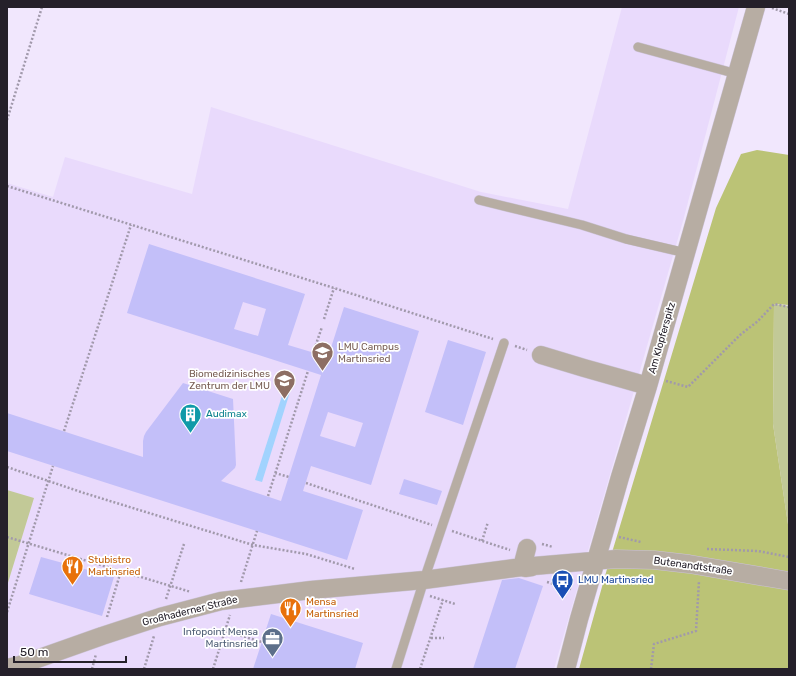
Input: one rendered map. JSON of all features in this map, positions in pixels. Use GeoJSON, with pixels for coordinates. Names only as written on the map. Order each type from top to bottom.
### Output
{"type":"FeatureCollection","features":[{"type":"Feature","properties":{"kind":"street","name":"Am Klopferspitz"},"geometry":{"type":"LineString","coordinates":[[566,669],[579,619],[620,477],[650,381],[756,7]]}},
{"type":"Feature","properties":{"kind":"street"},"geometry":{"type":"LineString","coordinates":[[541,355],[584,368],[650,381]]}},
{"type":"Feature","properties":{"kind":"street","name":"Großhaderner Straße"},"geometry":{"type":"LineString","coordinates":[[7,668],[20,665],[160,617],[221,601],[311,590],[422,586],[528,553],[596,560]]}},
{"type":"Feature","properties":{"kind":"street","name":"Butenandtstraße"},"geometry":{"type":"LineString","coordinates":[[596,560],[654,560],[789,581]]}},
{"type":"Feature","properties":{"kind":"lane"},"geometry":{"type":"LineString","coordinates":[[638,47],[737,74]]}},
{"type":"Feature","properties":{"kind":"lane"},"geometry":{"type":"LineString","coordinates":[[478,200],[582,225],[626,239],[686,253]]}},
{"type":"Feature","properties":{"kind":"lane"},"geometry":{"type":"LineString","coordinates":[[396,669],[422,586],[504,343]]}},
{"type":"Feature","properties":{"kind":"path"},"geometry":{"type":"LineString","coordinates":[[7,120],[42,7]]}},
{"type":"Feature","properties":{"kind":"path"},"geometry":{"type":"LineString","coordinates":[[768,7],[789,14]]}},
{"type":"Feature","properties":{"kind":"path"},"geometry":{"type":"LineString","coordinates":[[7,186],[334,288],[541,355]]}},
{"type":"Feature","properties":{"kind":"path"},"geometry":{"type":"LineString","coordinates":[[64,432],[131,225]]}},
{"type":"Feature","properties":{"kind":"path"},"geometry":{"type":"LineString","coordinates":[[324,319],[334,288]]}},
{"type":"Feature","properties":{"kind":"path"},"geometry":{"type":"LineString","coordinates":[[650,381],[688,387],[740,335],[758,321],[774,304],[789,307]]}},
{"type":"Feature","properties":{"kind":"path"},"geometry":{"type":"LineString","coordinates":[[313,353],[322,326]]}},
{"type":"Feature","properties":{"kind":"path"},"geometry":{"type":"LineString","coordinates":[[268,496],[308,371]]}},
{"type":"Feature","properties":{"kind":"path"},"geometry":{"type":"LineString","coordinates":[[7,612],[53,466]]}},
{"type":"Feature","properties":{"kind":"path"},"geometry":{"type":"LineString","coordinates":[[7,467],[253,545],[306,554],[360,570]]}},
{"type":"Feature","properties":{"kind":"path"},"geometry":{"type":"LineString","coordinates":[[275,473],[289,477]]}},
{"type":"Feature","properties":{"kind":"path"},"geometry":{"type":"LineString","coordinates":[[306,483],[482,541],[528,553],[558,549]]}},
{"type":"Feature","properties":{"kind":"path"},"geometry":{"type":"LineString","coordinates":[[482,541],[488,522]]}},
{"type":"Feature","properties":{"kind":"path"},"geometry":{"type":"LineString","coordinates":[[7,537],[192,592]]}},
{"type":"Feature","properties":{"kind":"path"},"geometry":{"type":"LineString","coordinates":[[651,669],[654,644],[696,631],[700,566]]}},
{"type":"Feature","properties":{"kind":"path"},"geometry":{"type":"LineString","coordinates":[[422,586],[443,600],[455,604]]}},
{"type":"Feature","properties":{"kind":"path"},"geometry":{"type":"LineString","coordinates":[[420,669],[443,600]]}},
{"type":"Feature","properties":{"kind":"path"},"geometry":{"type":"LineString","coordinates":[[225,631],[262,642]]}},
{"type":"Feature","properties":{"kind":"path"},"geometry":{"type":"LineString","coordinates":[[431,638],[444,638]]}},
{"type":"Feature","properties":{"kind":"shaded area","name":"LMU Campus Martinsried"},"geometry":{"type":"Polygon","coordinates":[[[622,7],[739,7],[683,221],[554,669],[7,669],[7,183],[53,197],[65,157],[192,194],[211,107],[481,192],[568,209],[622,7]]]}},
{"type":"Feature","properties":{"kind":"green space"},"geometry":{"type":"Polygon","coordinates":[[[757,150],[789,155],[789,305],[774,304],[773,424],[789,531],[789,669],[579,669],[607,569],[716,208],[741,154],[757,150]]]}},
{"type":"Feature","properties":{"kind":"green space"},"geometry":{"type":"Polygon","coordinates":[[[774,304],[789,306],[789,531],[773,424],[774,304]]]}},
{"type":"Feature","properties":{"kind":"green space"},"geometry":{"type":"Polygon","coordinates":[[[7,490],[34,498],[7,586],[7,490]]]}},
{"type":"Feature","properties":{"kind":"water"},"geometry":{"type":"Polygon","coordinates":[[[288,377],[294,379],[262,482],[255,480],[288,377]]]}},
{"type":"Feature","properties":{"kind":"building"},"geometry":{"type":"Polygon","coordinates":[[[149,244],[305,294],[288,345],[328,357],[344,307],[419,331],[371,485],[311,466],[303,491],[363,510],[347,560],[7,451],[7,413],[143,457],[143,441],[146,432],[183,383],[233,399],[236,465],[235,468],[221,481],[281,501],[321,375],[127,313],[149,244]],[[243,302],[234,329],[258,336],[266,309],[243,302]],[[328,412],[320,436],[355,447],[363,423],[328,412]]]}},
{"type":"Feature","properties":{"kind":"building"},"geometry":{"type":"Polygon","coordinates":[[[448,340],[486,352],[463,425],[425,412],[448,340]]]}},
{"type":"Feature","properties":{"kind":"building"},"geometry":{"type":"Polygon","coordinates":[[[404,479],[442,491],[437,505],[399,494],[404,479]]]}},
{"type":"Feature","properties":{"kind":"building","name":"Stubistro Martinsried"},"geometry":{"type":"Polygon","coordinates":[[[41,557],[114,577],[102,616],[29,594],[41,557]]]}},
{"type":"Feature","properties":{"kind":"building"},"geometry":{"type":"Polygon","coordinates":[[[519,578],[543,586],[515,669],[473,669],[502,580],[519,578]]]}},
{"type":"Feature","properties":{"kind":"building","name":"Mensa Martinsried"},"geometry":{"type":"Polygon","coordinates":[[[271,614],[363,643],[355,669],[253,669],[271,614]]]}},
{"type":"Feature","properties":{"kind":"place","name":"LMU Campus Martinsried"},"geometry":{"type":"Point","coordinates":[323,372]}},
{"type":"Feature","properties":{"kind":"place","name":"Biomedizinisches Zentrum der LMU"},"geometry":{"type":"Point","coordinates":[285,400]}},
{"type":"Feature","properties":{"kind":"place","name":"Audimax"},"geometry":{"type":"Point","coordinates":[190,434]}},
{"type":"Feature","properties":{"kind":"place","name":"Stubistro Martinsried"},"geometry":{"type":"Point","coordinates":[72,586]}},
{"type":"Feature","properties":{"kind":"place","name":"LMU Martinsried"},"geometry":{"type":"Point","coordinates":[562,600]}},
{"type":"Feature","properties":{"kind":"place","name":"Mensa Martinsried"},"geometry":{"type":"Point","coordinates":[291,628]}},
{"type":"Feature","properties":{"kind":"place","name":"Infopoint Mensa Martinsried"},"geometry":{"type":"Point","coordinates":[273,658]}}]}
